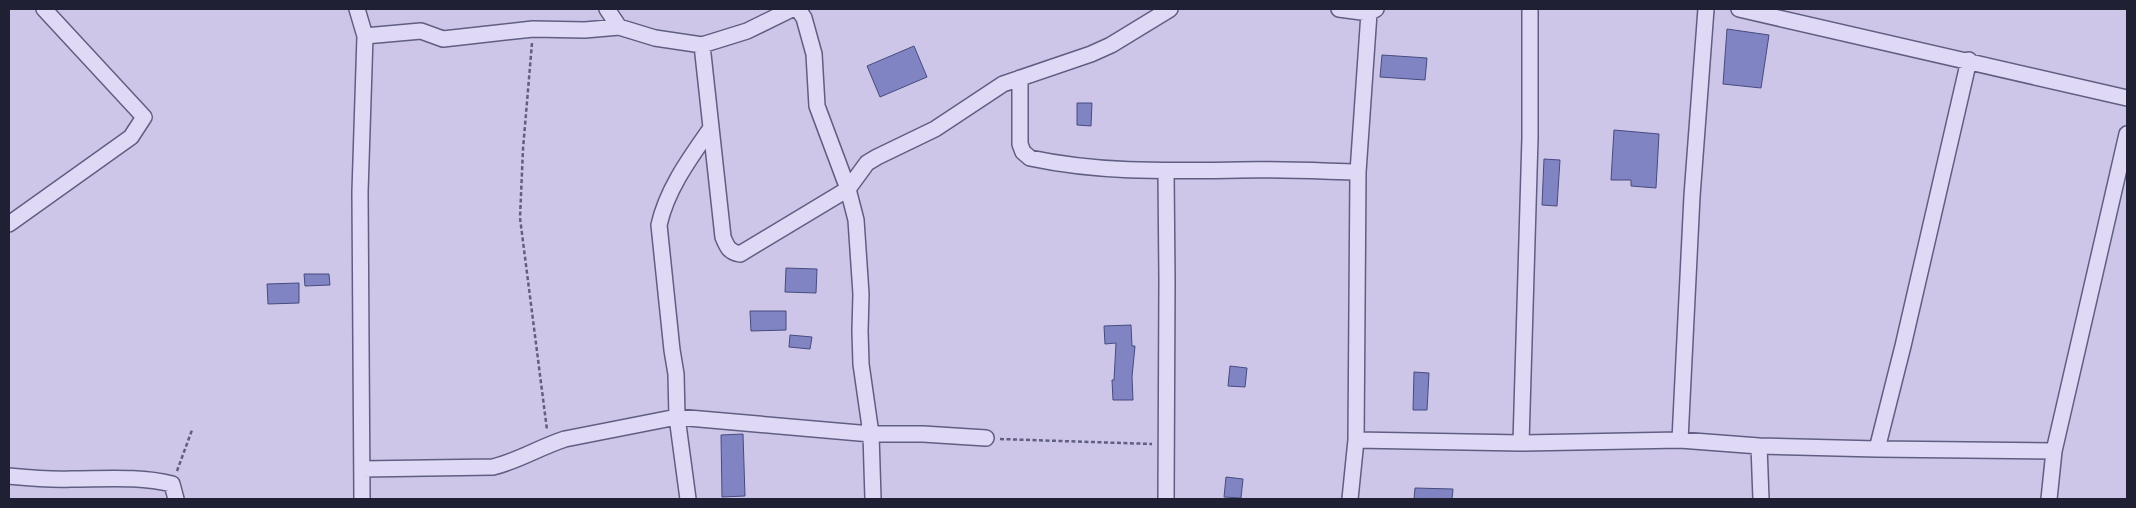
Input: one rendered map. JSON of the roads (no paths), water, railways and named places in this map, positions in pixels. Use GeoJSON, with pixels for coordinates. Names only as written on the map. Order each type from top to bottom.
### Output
{"type":"FeatureCollection","features":[{"type":"Feature","properties":{"kind":"street"},"geometry":{"type":"LineString","coordinates":[[9,224],[131,137],[144,117],[44,9]]}},
{"type":"Feature","properties":{"kind":"street"},"geometry":{"type":"LineString","coordinates":[[357,9],[365,36],[360,192],[362,254],[360,319],[362,499]]}},
{"type":"Feature","properties":{"kind":"street"},"geometry":{"type":"LineString","coordinates":[[606,9],[618,27]]}},
{"type":"Feature","properties":{"kind":"street"},"geometry":{"type":"LineString","coordinates":[[365,36],[421,31],[442,39],[533,29],[585,30],[618,27],[655,38],[702,45],[746,30],[792,9]]}},
{"type":"Feature","properties":{"kind":"street"},"geometry":{"type":"LineString","coordinates":[[798,9],[804,18],[814,54],[817,106],[848,189],[856,220],[860,249],[861,356],[871,434],[873,499]]}},
{"type":"Feature","properties":{"kind":"street"},"geometry":{"type":"LineString","coordinates":[[702,45],[723,237],[732,253],[740,254],[848,189],[867,163],[935,129],[1003,84],[1091,54],[1111,45],[1170,9]]}},
{"type":"Feature","properties":{"kind":"street"},"geometry":{"type":"LineString","coordinates":[[1338,9],[1373,11],[1358,172],[1356,440],[1350,499]]}},
{"type":"Feature","properties":{"kind":"street"},"geometry":{"type":"LineString","coordinates":[[1521,443],[1530,138],[1530,9]]}},
{"type":"Feature","properties":{"kind":"street"},"geometry":{"type":"LineString","coordinates":[[1680,440],[1692,196],[1706,9]]}},
{"type":"Feature","properties":{"kind":"street"},"geometry":{"type":"LineString","coordinates":[[1739,9],[1969,60],[2127,98]]}},
{"type":"Feature","properties":{"kind":"street"},"geometry":{"type":"LineString","coordinates":[[1877,449],[1906,336],[1969,60]]}},
{"type":"Feature","properties":{"kind":"street"},"geometry":{"type":"LineString","coordinates":[[1020,78],[1020,144],[1023,152],[1030,158],[1088,168],[1166,172],[1242,170],[1358,172]]}},
{"type":"Feature","properties":{"kind":"street"},"geometry":{"type":"LineString","coordinates":[[688,499],[677,417],[676,374],[659,225],[662,211],[684,168],[711,128]]}},
{"type":"Feature","properties":{"kind":"street"},"geometry":{"type":"LineString","coordinates":[[2049,499],[2054,451],[2127,134]]}},
{"type":"Feature","properties":{"kind":"street"},"geometry":{"type":"LineString","coordinates":[[1166,172],[1166,499]]}},
{"type":"Feature","properties":{"kind":"street"},"geometry":{"type":"LineString","coordinates":[[362,469],[493,468],[508,464],[549,444],[565,439],[677,417],[871,434],[923,434],[986,438]]}},
{"type":"Feature","properties":{"kind":"street"},"geometry":{"type":"LineString","coordinates":[[1356,440],[1521,443],[1680,440],[1759,446],[2054,451]]}},
{"type":"Feature","properties":{"kind":"street"},"geometry":{"type":"LineString","coordinates":[[1759,446],[1761,499]]}},
{"type":"Feature","properties":{"kind":"street"},"geometry":{"type":"LineString","coordinates":[[9,476],[51,479],[133,479],[158,481],[174,492]]}}]}
